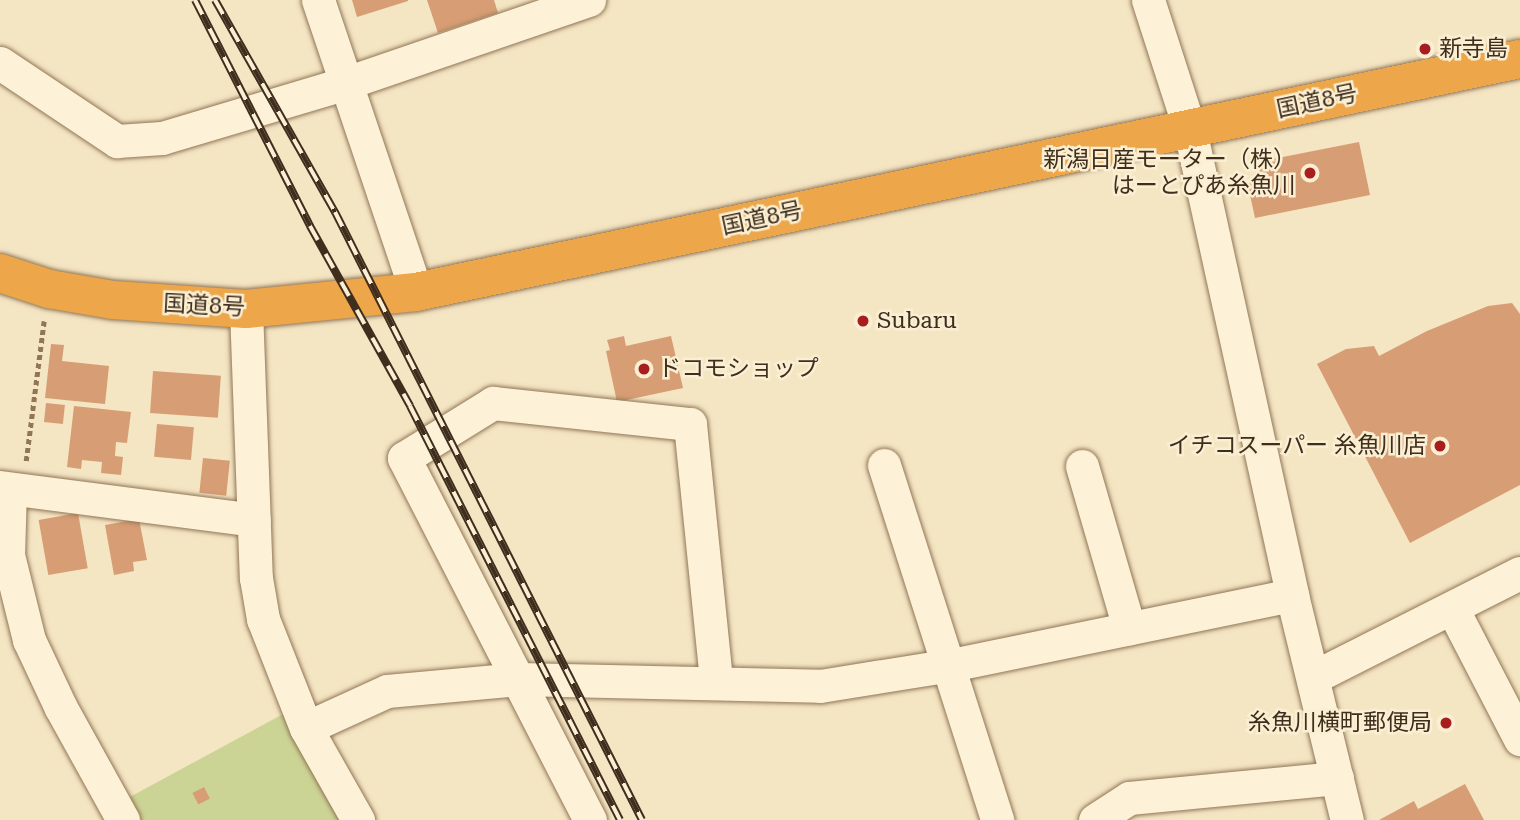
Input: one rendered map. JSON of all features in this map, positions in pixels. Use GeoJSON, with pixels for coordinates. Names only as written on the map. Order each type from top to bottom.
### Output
{"type":"FeatureCollection","features":[{"type":"Feature","properties":{"kind":"highway","name":"国道8号"},"geometry":{"type":"LineString","coordinates":[[0,273],[49,289],[113,300],[246,309],[416,292],[1520,59]]}},
{"type":"Feature","properties":{"kind":"street"},"geometry":{"type":"LineString","coordinates":[[318,0],[416,292]]}},
{"type":"Feature","properties":{"kind":"street"},"geometry":{"type":"LineString","coordinates":[[0,63],[117,141],[162,138],[346,83],[528,10],[589,0]]}},
{"type":"Feature","properties":{"kind":"street"},"geometry":{"type":"LineString","coordinates":[[1148,0],[1190,130],[1292,595],[1347,820]]}},
{"type":"Feature","properties":{"kind":"street"},"geometry":{"type":"LineString","coordinates":[[246,309],[254,520],[263,619],[280,672],[306,728],[358,820]]}},
{"type":"Feature","properties":{"kind":"street"},"geometry":{"type":"LineString","coordinates":[[590,820],[404,458],[493,404],[690,424],[716,682]]}},
{"type":"Feature","properties":{"kind":"street"},"geometry":{"type":"LineString","coordinates":[[884,465],[951,665],[997,820]]}},
{"type":"Feature","properties":{"kind":"street"},"geometry":{"type":"LineString","coordinates":[[1082,466],[1129,628]]}},
{"type":"Feature","properties":{"kind":"street"},"geometry":{"type":"LineString","coordinates":[[123,820],[61,708],[29,639],[8,555],[10,489],[254,520]]}},
{"type":"Feature","properties":{"kind":"street"},"geometry":{"type":"LineString","coordinates":[[1314,677],[1520,573]]}},
{"type":"Feature","properties":{"kind":"street"},"geometry":{"type":"LineString","coordinates":[[306,728],[387,691],[518,679],[820,686],[951,665],[1292,595]]}},
{"type":"Feature","properties":{"kind":"street"},"geometry":{"type":"LineString","coordinates":[[1452,608],[1520,739]]}},
{"type":"Feature","properties":{"kind":"street"},"geometry":{"type":"LineString","coordinates":[[1094,820],[1129,798],[1173,807],[1337,778]]}},
{"type":"Feature","properties":{"kind":"path"},"geometry":{"type":"LineString","coordinates":[[10,489],[49,289]]}},
{"type":"Feature","properties":{"kind":"green space"},"geometry":{"type":"Polygon","coordinates":[[[296,707],[359,820],[123,820],[115,805],[296,707]]]}},
{"type":"Feature","properties":{"kind":"building"},"geometry":{"type":"Polygon","coordinates":[[[352,0],[408,0],[408,1],[357,17],[352,0]]]}},
{"type":"Feature","properties":{"kind":"building"},"geometry":{"type":"Polygon","coordinates":[[[427,0],[494,0],[498,13],[438,33],[427,0]]]}},
{"type":"Feature","properties":{"kind":"building","name":"新潟日産モーター（株） はーとぴあ糸魚川"},"geometry":{"type":"Polygon","coordinates":[[[1359,142],[1370,195],[1255,218],[1248,186],[1262,161],[1359,142]]]}},
{"type":"Feature","properties":{"kind":"building","name":"イチコスーパー 糸魚川店"},"geometry":{"type":"Polygon","coordinates":[[[1512,303],[1520,314],[1520,485],[1410,543],[1317,364],[1346,349],[1374,346],[1379,356],[1427,331],[1488,306],[1512,303]]]}},
{"type":"Feature","properties":{"kind":"building","name":"ドコモショップ"},"geometry":{"type":"Polygon","coordinates":[[[624,336],[626,346],[671,336],[683,388],[617,402],[606,351],[610,350],[607,340],[624,336]]]}},
{"type":"Feature","properties":{"kind":"building"},"geometry":{"type":"Polygon","coordinates":[[[51,344],[64,345],[62,361],[109,366],[105,404],[45,398],[51,344]]]}},
{"type":"Feature","properties":{"kind":"building"},"geometry":{"type":"Polygon","coordinates":[[[153,371],[221,376],[218,418],[150,413],[153,371]]]}},
{"type":"Feature","properties":{"kind":"building"},"geometry":{"type":"Polygon","coordinates":[[[46,403],[65,405],[63,424],[44,422],[46,403]]]}},
{"type":"Feature","properties":{"kind":"building"},"geometry":{"type":"Polygon","coordinates":[[[74,406],[131,412],[127,443],[116,442],[115,456],[123,457],[121,475],[101,473],[102,462],[82,460],[81,469],[67,467],[74,406]]]}},
{"type":"Feature","properties":{"kind":"building"},"geometry":{"type":"Polygon","coordinates":[[[157,424],[194,427],[191,460],[154,457],[157,424]]]}},
{"type":"Feature","properties":{"kind":"building"},"geometry":{"type":"Polygon","coordinates":[[[203,458],[230,461],[226,496],[199,493],[203,458]]]}},
{"type":"Feature","properties":{"kind":"building"},"geometry":{"type":"Polygon","coordinates":[[[78,513],[88,568],[48,575],[39,520],[78,513]]]}},
{"type":"Feature","properties":{"kind":"building"},"geometry":{"type":"Polygon","coordinates":[[[139,519],[147,560],[133,562],[134,571],[114,575],[105,525],[139,519]]]}},
{"type":"Feature","properties":{"kind":"building"},"geometry":{"type":"Polygon","coordinates":[[[1465,784],[1484,820],[1379,820],[1414,801],[1418,809],[1465,784]]]}},
{"type":"Feature","properties":{"kind":"building"},"geometry":{"type":"Polygon","coordinates":[[[204,787],[210,799],[198,804],[192,793],[204,787]]]}},
{"type":"Feature","properties":{"kind":"railway"},"geometry":{"type":"LineString","coordinates":[[195,0],[310,226],[410,406],[620,820]]}},
{"type":"Feature","properties":{"kind":"railway"},"geometry":{"type":"LineString","coordinates":[[215,0],[335,212],[642,820]]}},
{"type":"Feature","properties":{"kind":"place","name":"新寺島"},"geometry":{"type":"Point","coordinates":[1425,49]}},
{"type":"Feature","properties":{"kind":"place","name":"新潟日産モーター（株） はーとぴあ糸魚川"},"geometry":{"type":"Point","coordinates":[1310,173]}},
{"type":"Feature","properties":{"kind":"place","name":"Subaru"},"geometry":{"type":"Point","coordinates":[863,321]}},
{"type":"Feature","properties":{"kind":"place","name":"ドコモショップ"},"geometry":{"type":"Point","coordinates":[644,369]}},
{"type":"Feature","properties":{"kind":"place","name":"イチコスーパー 糸魚川店"},"geometry":{"type":"Point","coordinates":[1440,446]}},
{"type":"Feature","properties":{"kind":"place","name":"糸魚川横町郵便局"},"geometry":{"type":"Point","coordinates":[1446,723]}}]}
